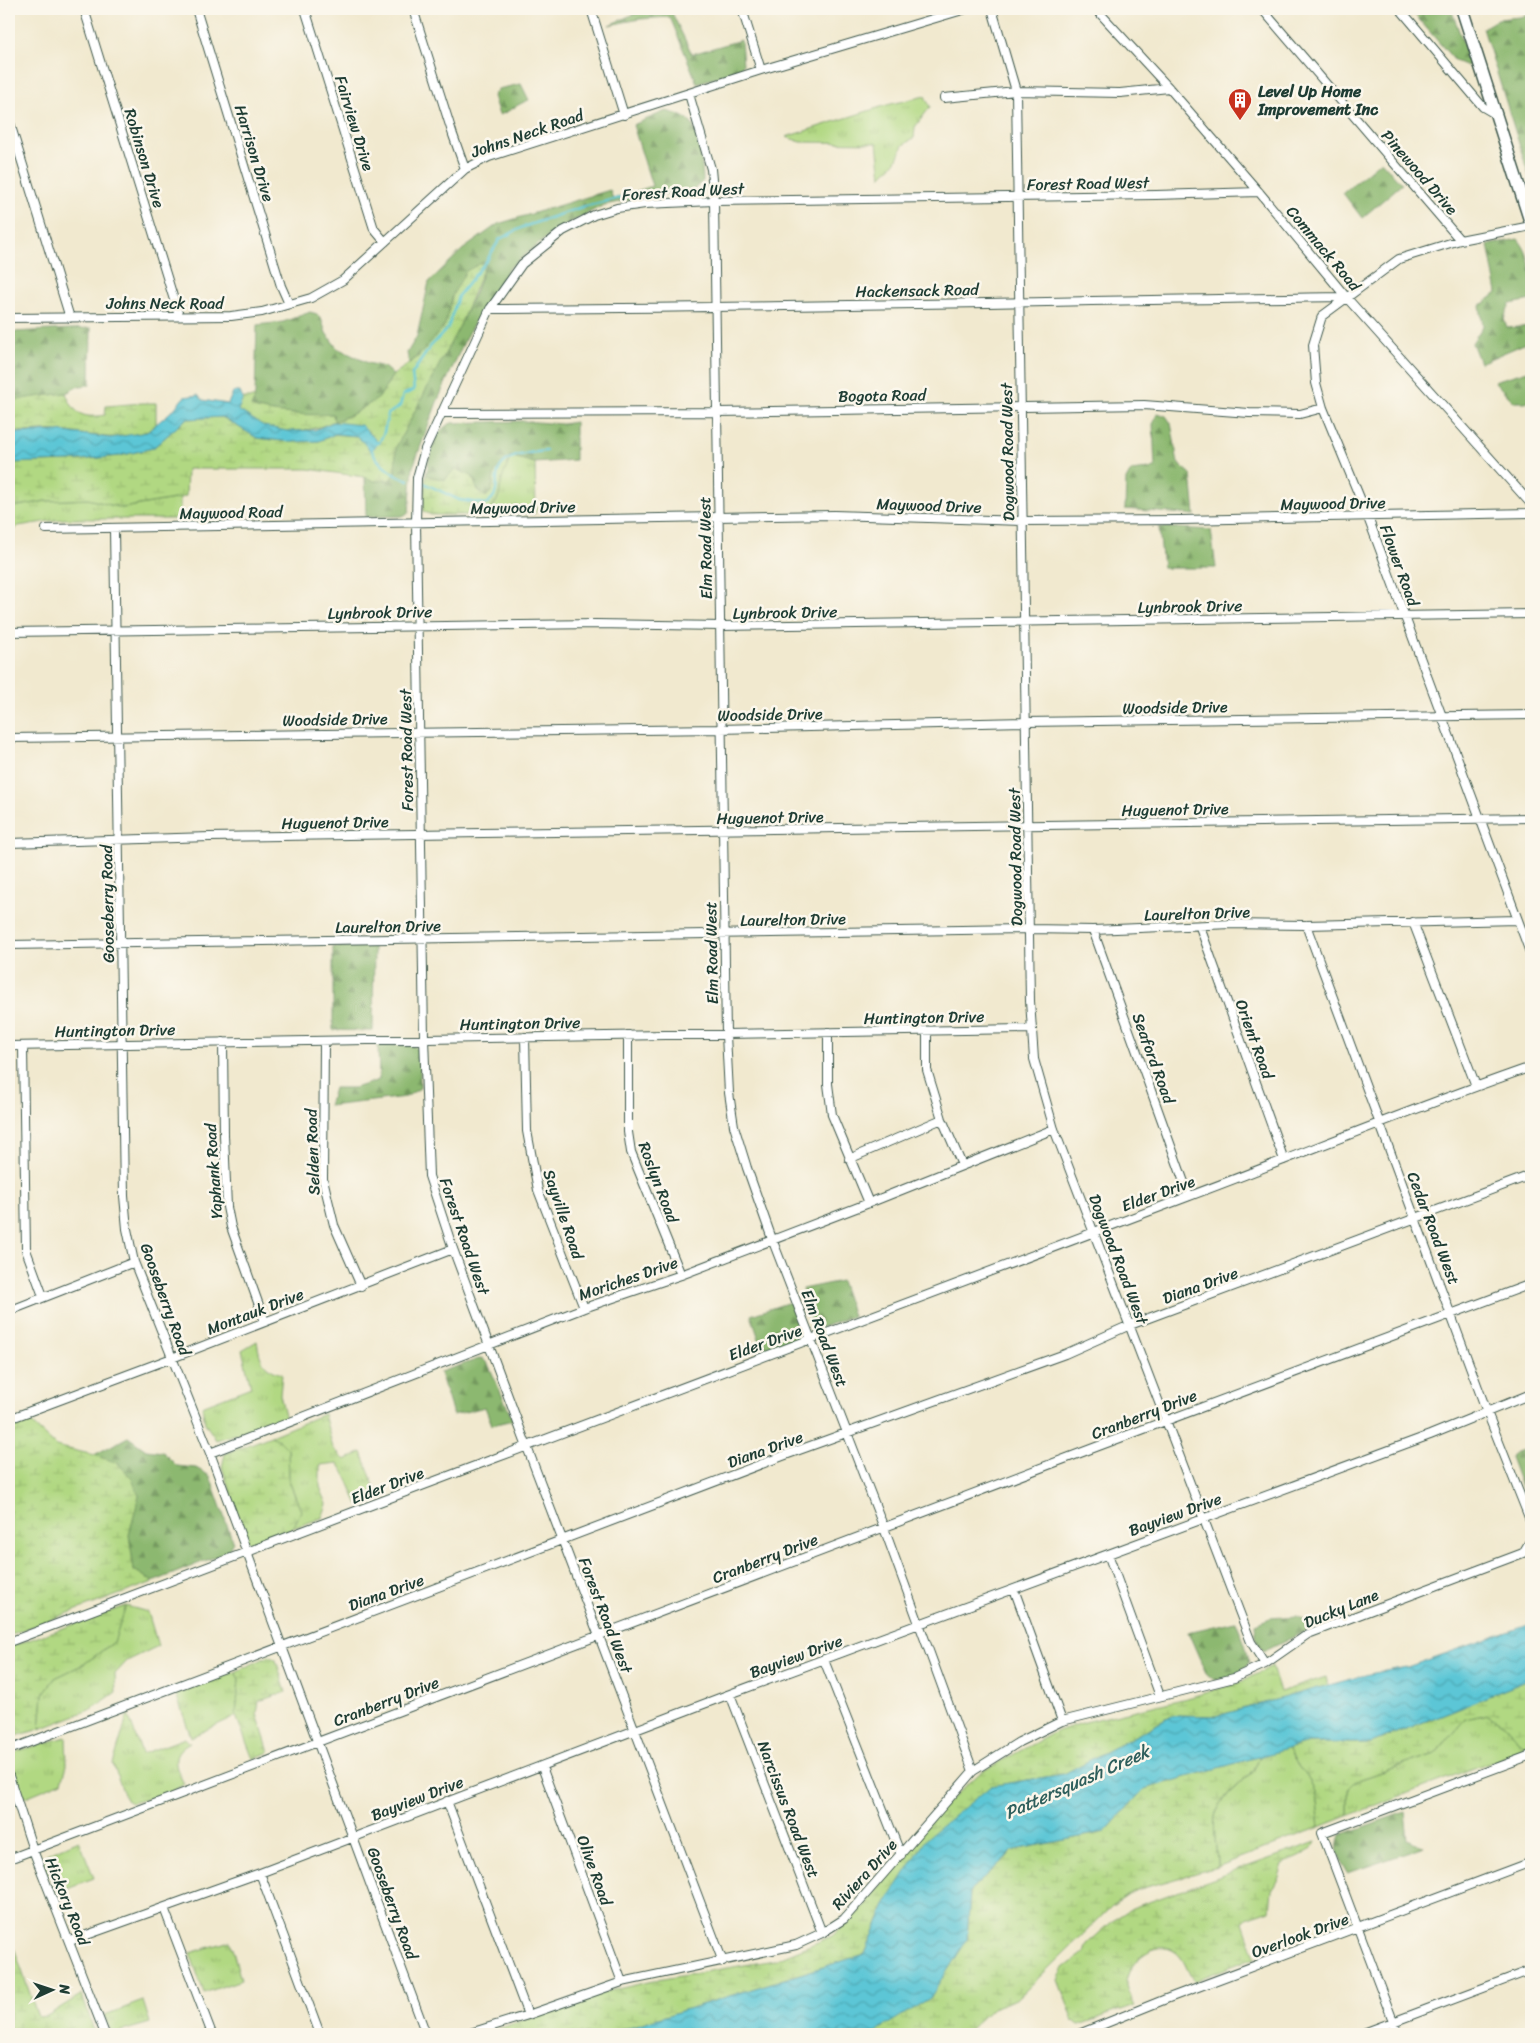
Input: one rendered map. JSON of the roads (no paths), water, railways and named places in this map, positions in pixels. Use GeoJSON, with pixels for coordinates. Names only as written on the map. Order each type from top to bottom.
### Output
{"type":"FeatureCollection","features":[{"type":"Feature","properties":{"kind":"main road"},"geometry":{"type":"LineString","coordinates":[[1462,9],[1531,225]]}},
{"type":"Feature","properties":{"kind":"street","name":"Robinson Drive"},"geometry":{"type":"LineString","coordinates":[[84,9],[179,316]]}},
{"type":"Feature","properties":{"kind":"street","name":"Harrison Drive"},"geometry":{"type":"LineString","coordinates":[[196,9],[281,286],[289,304]]}},
{"type":"Feature","properties":{"kind":"street","name":"Fairview Drive"},"geometry":{"type":"LineString","coordinates":[[304,9],[374,228],[385,242]]}},
{"type":"Feature","properties":{"kind":"street"},"geometry":{"type":"LineString","coordinates":[[413,9],[465,169]]}},
{"type":"Feature","properties":{"kind":"street"},"geometry":{"type":"LineString","coordinates":[[591,9],[624,115]]}},
{"type":"Feature","properties":{"kind":"street"},"geometry":{"type":"LineString","coordinates":[[742,9],[761,70]]}},
{"type":"Feature","properties":{"kind":"street","name":"Johns Neck Road"},"geometry":{"type":"LineString","coordinates":[[9,318],[231,316],[262,312],[311,298],[343,280],[465,169],[489,157],[761,70],[966,9]]}},
{"type":"Feature","properties":{"kind":"street","name":"Dogwood Road West"},"geometry":{"type":"LineString","coordinates":[[992,9],[1016,91],[1031,1029],[1034,1059],[1054,1129],[1095,1231],[1251,1642],[1265,1664]]}},
{"type":"Feature","properties":{"kind":"street","name":"Commack Road"},"geometry":{"type":"LineString","coordinates":[[1096,9],[1169,88],[1346,297],[1531,504]]}},
{"type":"Feature","properties":{"kind":"street","name":"Pinewood Drive"},"geometry":{"type":"LineString","coordinates":[[1262,9],[1460,240]]}},
{"type":"Feature","properties":{"kind":"street"},"geometry":{"type":"LineString","coordinates":[[1400,9],[1483,107],[1496,114]]}},
{"type":"Feature","properties":{"kind":"street"},"geometry":{"type":"LineString","coordinates":[[944,98],[1016,91],[1120,92],[1169,88]]}},
{"type":"Feature","properties":{"kind":"street","name":"Elm Road West"},"geometry":{"type":"LineString","coordinates":[[689,94],[711,169],[714,201],[721,626],[720,729],[728,1093],[734,1126],[746,1168],[884,1528],[973,1771]]}},
{"type":"Feature","properties":{"kind":"street"},"geometry":{"type":"LineString","coordinates":[[9,120],[70,318]]}},
{"type":"Feature","properties":{"kind":"street","name":"Forest Road West"},"geometry":{"type":"LineString","coordinates":[[723,1962],[453,1249],[430,1176],[424,1038],[416,523],[417,478],[425,449],[490,310],[522,264],[563,231],[594,215],[617,208],[645,204],[714,201],[1259,192]]}},
{"type":"Feature","properties":{"kind":"street","name":"Flower Road"},"geometry":{"type":"LineString","coordinates":[[1531,225],[1460,240],[1399,259],[1322,316],[1312,345],[1316,383],[1323,408],[1367,515],[1531,955]]}},
{"type":"Feature","properties":{"kind":"street","name":"Hackensack Road"},"geometry":{"type":"LineString","coordinates":[[490,310],[1346,297]]}},
{"type":"Feature","properties":{"kind":"street","name":"Bogota Road"},"geometry":{"type":"LineString","coordinates":[[441,413],[717,412],[1144,405],[1300,414],[1323,408]]}},
{"type":"Feature","properties":{"kind":"street","name":"Maywood Drive"},"geometry":{"type":"LineString","coordinates":[[416,523],[718,516],[834,515],[1022,521],[1182,520],[1531,513]]}},
{"type":"Feature","properties":{"kind":"street","name":"Maywood Road"},"geometry":{"type":"LineString","coordinates":[[46,529],[416,523]]}},
{"type":"Feature","properties":{"kind":"street","name":"Gooseberry Road"},"geometry":{"type":"LineString","coordinates":[[114,529],[124,1196],[127,1229],[134,1262],[210,1453],[426,2034]]}},
{"type":"Feature","properties":{"kind":"street","name":"Lynbrook Drive"},"geometry":{"type":"LineString","coordinates":[[9,632],[418,625],[596,624],[721,626],[1531,614]]}},
{"type":"Feature","properties":{"kind":"street","name":"Woodside Drive"},"geometry":{"type":"LineString","coordinates":[[9,738],[720,729],[1026,722],[1531,715]]}},
{"type":"Feature","properties":{"kind":"street","name":"Huguenot Drive"},"geometry":{"type":"LineString","coordinates":[[9,842],[210,837],[1028,827],[1056,824],[1531,818]]}},
{"type":"Feature","properties":{"kind":"street","name":"Laurelton Drive"},"geometry":{"type":"LineString","coordinates":[[9,945],[121,945],[1030,929],[1093,930],[1200,927],[1231,924],[1517,920]]}},
{"type":"Feature","properties":{"kind":"street"},"geometry":{"type":"LineString","coordinates":[[1413,922],[1476,1086]]}},
{"type":"Feature","properties":{"kind":"street","name":"Cedar Road West"},"geometry":{"type":"LineString","coordinates":[[1306,924],[1452,1313],[1487,1412],[1530,1520],[1530,1541]]}},
{"type":"Feature","properties":{"kind":"street","name":"Orient Road"},"geometry":{"type":"LineString","coordinates":[[1200,927],[1284,1160]]}},
{"type":"Feature","properties":{"kind":"street","name":"Seaford Road"},"geometry":{"type":"LineString","coordinates":[[1093,930],[1189,1196]]}},
{"type":"Feature","properties":{"kind":"street","name":"Huntington Drive"},"geometry":{"type":"LineString","coordinates":[[9,1046],[1031,1029]]}},
{"type":"Feature","properties":{"kind":"street"},"geometry":{"type":"LineString","coordinates":[[828,1032],[828,1098],[832,1115],[869,1203]]}},
{"type":"Feature","properties":{"kind":"street"},"geometry":{"type":"LineString","coordinates":[[927,1032],[927,1070],[942,1119],[962,1165]]}},
{"type":"Feature","properties":{"kind":"street","name":"Roslyn Road"},"geometry":{"type":"LineString","coordinates":[[628,1035],[628,1132],[631,1152],[681,1275]]}},
{"type":"Feature","properties":{"kind":"street","name":"Sayville Road"},"geometry":{"type":"LineString","coordinates":[[525,1037],[527,1131],[538,1190],[584,1308]]}},
{"type":"Feature","properties":{"kind":"street","name":"Selden Road"},"geometry":{"type":"LineString","coordinates":[[324,1040],[323,1179],[334,1225],[361,1286]]}},
{"type":"Feature","properties":{"kind":"street","name":"Yaphank Road"},"geometry":{"type":"LineString","coordinates":[[223,1042],[227,1207],[231,1227],[265,1322]]}},
{"type":"Feature","properties":{"kind":"street"},"geometry":{"type":"LineString","coordinates":[[23,1046],[26,1250],[43,1296]]}},
{"type":"Feature","properties":{"kind":"street","name":"Elder Drive"},"geometry":{"type":"LineString","coordinates":[[9,1642],[811,1340],[1476,1086],[1531,1067]]}},
{"type":"Feature","properties":{"kind":"street"},"geometry":{"type":"LineString","coordinates":[[849,1158],[942,1119]]}},
{"type":"Feature","properties":{"kind":"street","name":"Moriches Drive"},"geometry":{"type":"LineString","coordinates":[[210,1453],[489,1344],[584,1308],[681,1275],[869,1203],[1054,1129]]}},
{"type":"Feature","properties":{"kind":"street","name":"Diana Drive"},"geometry":{"type":"LineString","coordinates":[[9,1750],[778,1458],[1065,1354],[1130,1325],[1531,1175]]}},
{"type":"Feature","properties":{"kind":"street","name":"Montauk Drive"},"geometry":{"type":"LineString","coordinates":[[9,1419],[361,1286],[453,1249]]}},
{"type":"Feature","properties":{"kind":"street"},"geometry":{"type":"LineString","coordinates":[[9,1311],[43,1296],[134,1262]]}},
{"type":"Feature","properties":{"kind":"street","name":"Cranberry Drive"},"geometry":{"type":"LineString","coordinates":[[9,1859],[1531,1284]]}},
{"type":"Feature","properties":{"kind":"street","name":"Bayview Drive"},"geometry":{"type":"LineString","coordinates":[[70,1941],[260,1873],[730,1694],[919,1626],[1430,1435],[1531,1394]]}},
{"type":"Feature","properties":{"kind":"street","name":"Ducky Lane"},"geometry":{"type":"LineString","coordinates":[[1160,1696],[1234,1678],[1265,1664],[1308,1634],[1506,1561],[1523,1553],[1530,1541]]}},
{"type":"Feature","properties":{"kind":"street"},"geometry":{"type":"LineString","coordinates":[[1108,1554],[1160,1696]]}},
{"type":"Feature","properties":{"kind":"street"},"geometry":{"type":"LineString","coordinates":[[1014,1589],[1062,1721]]}},
{"type":"Feature","properties":{"kind":"street"},"geometry":{"type":"LineString","coordinates":[[824,1660],[901,1855]]}},
{"type":"Feature","properties":{"kind":"street","name":"Narcissus Road West"},"geometry":{"type":"LineString","coordinates":[[730,1694],[822,1933]]}},
{"type":"Feature","properties":{"kind":"street","name":"Riviera Drive"},"geometry":{"type":"LineString","coordinates":[[467,2034],[622,1982],[796,1945],[822,1933],[844,1919],[973,1771],[1019,1742],[1062,1721],[1160,1696]]}},
{"type":"Feature","properties":{"kind":"street"},"geometry":{"type":"LineString","coordinates":[[1398,2034],[1322,1833],[1531,1755]]}},
{"type":"Feature","properties":{"kind":"street","name":"Olive Road"},"geometry":{"type":"LineString","coordinates":[[542,1766],[622,1982]]}},
{"type":"Feature","properties":{"kind":"street","name":"Hickory Road"},"geometry":{"type":"LineString","coordinates":[[9,1776],[33,1850],[70,1941],[104,2034]]}},
{"type":"Feature","properties":{"kind":"street"},"geometry":{"type":"LineString","coordinates":[[447,1801],[528,2015]]}},
{"type":"Feature","properties":{"kind":"street","name":"Overlook Drive"},"geometry":{"type":"LineString","coordinates":[[1079,2034],[1166,1999],[1531,1862]]}},
{"type":"Feature","properties":{"kind":"street"},"geometry":{"type":"LineString","coordinates":[[260,1873],[320,2034]]}},
{"type":"Feature","properties":{"kind":"street"},"geometry":{"type":"LineString","coordinates":[[164,1908],[212,2034]]}},
{"type":"Feature","properties":{"kind":"street"},"geometry":{"type":"LineString","coordinates":[[1361,2034],[1531,1970]]}},
{"type":"Feature","properties":{"kind":"water"},"geometry":{"type":"Polygon","coordinates":[[[233,392],[240,392],[243,399],[238,410],[264,426],[287,431],[315,430],[333,422],[361,425],[379,443],[371,451],[357,436],[335,434],[319,441],[291,442],[257,438],[222,417],[186,419],[153,448],[119,456],[69,461],[9,463],[9,429],[19,433],[57,431],[110,438],[147,432],[174,409],[184,397],[198,395],[202,400],[228,404],[233,392]]]}},
{"type":"Feature","properties":{"kind":"water","name":"Pattersquash Creek"},"geometry":{"type":"Polygon","coordinates":[[[1531,1624],[1531,1679],[1371,1743],[1308,1743],[1144,1789],[1105,1832],[1014,1850],[970,1891],[967,1940],[930,1998],[872,2034],[607,2034],[865,1954],[886,1903],[928,1837],[991,1786],[1064,1774],[1174,1715],[1217,1716],[1369,1674],[1407,1667],[1531,1624]]]}},
{"type":"Feature","properties":{"kind":"waterway"},"geometry":{"type":"LineString","coordinates":[[377,442],[379,443],[384,432],[388,414],[400,406],[403,395],[414,390],[412,374],[430,347],[448,328],[458,296],[487,260],[500,239],[523,227],[582,207],[645,192]]}},
{"type":"Feature","properties":{"kind":"waterway"},"geometry":{"type":"LineString","coordinates":[[371,449],[377,459],[387,469],[409,480]]}},
{"type":"Feature","properties":{"kind":"waterway"},"geometry":{"type":"LineString","coordinates":[[424,483],[459,500],[486,504],[493,498],[499,469],[503,464],[516,456],[546,451]]}},
{"type":"Feature","properties":{"kind":"place","name":"Level Up Home Improvement Inc"},"geometry":{"type":"Point","coordinates":[1240,121]}}]}
